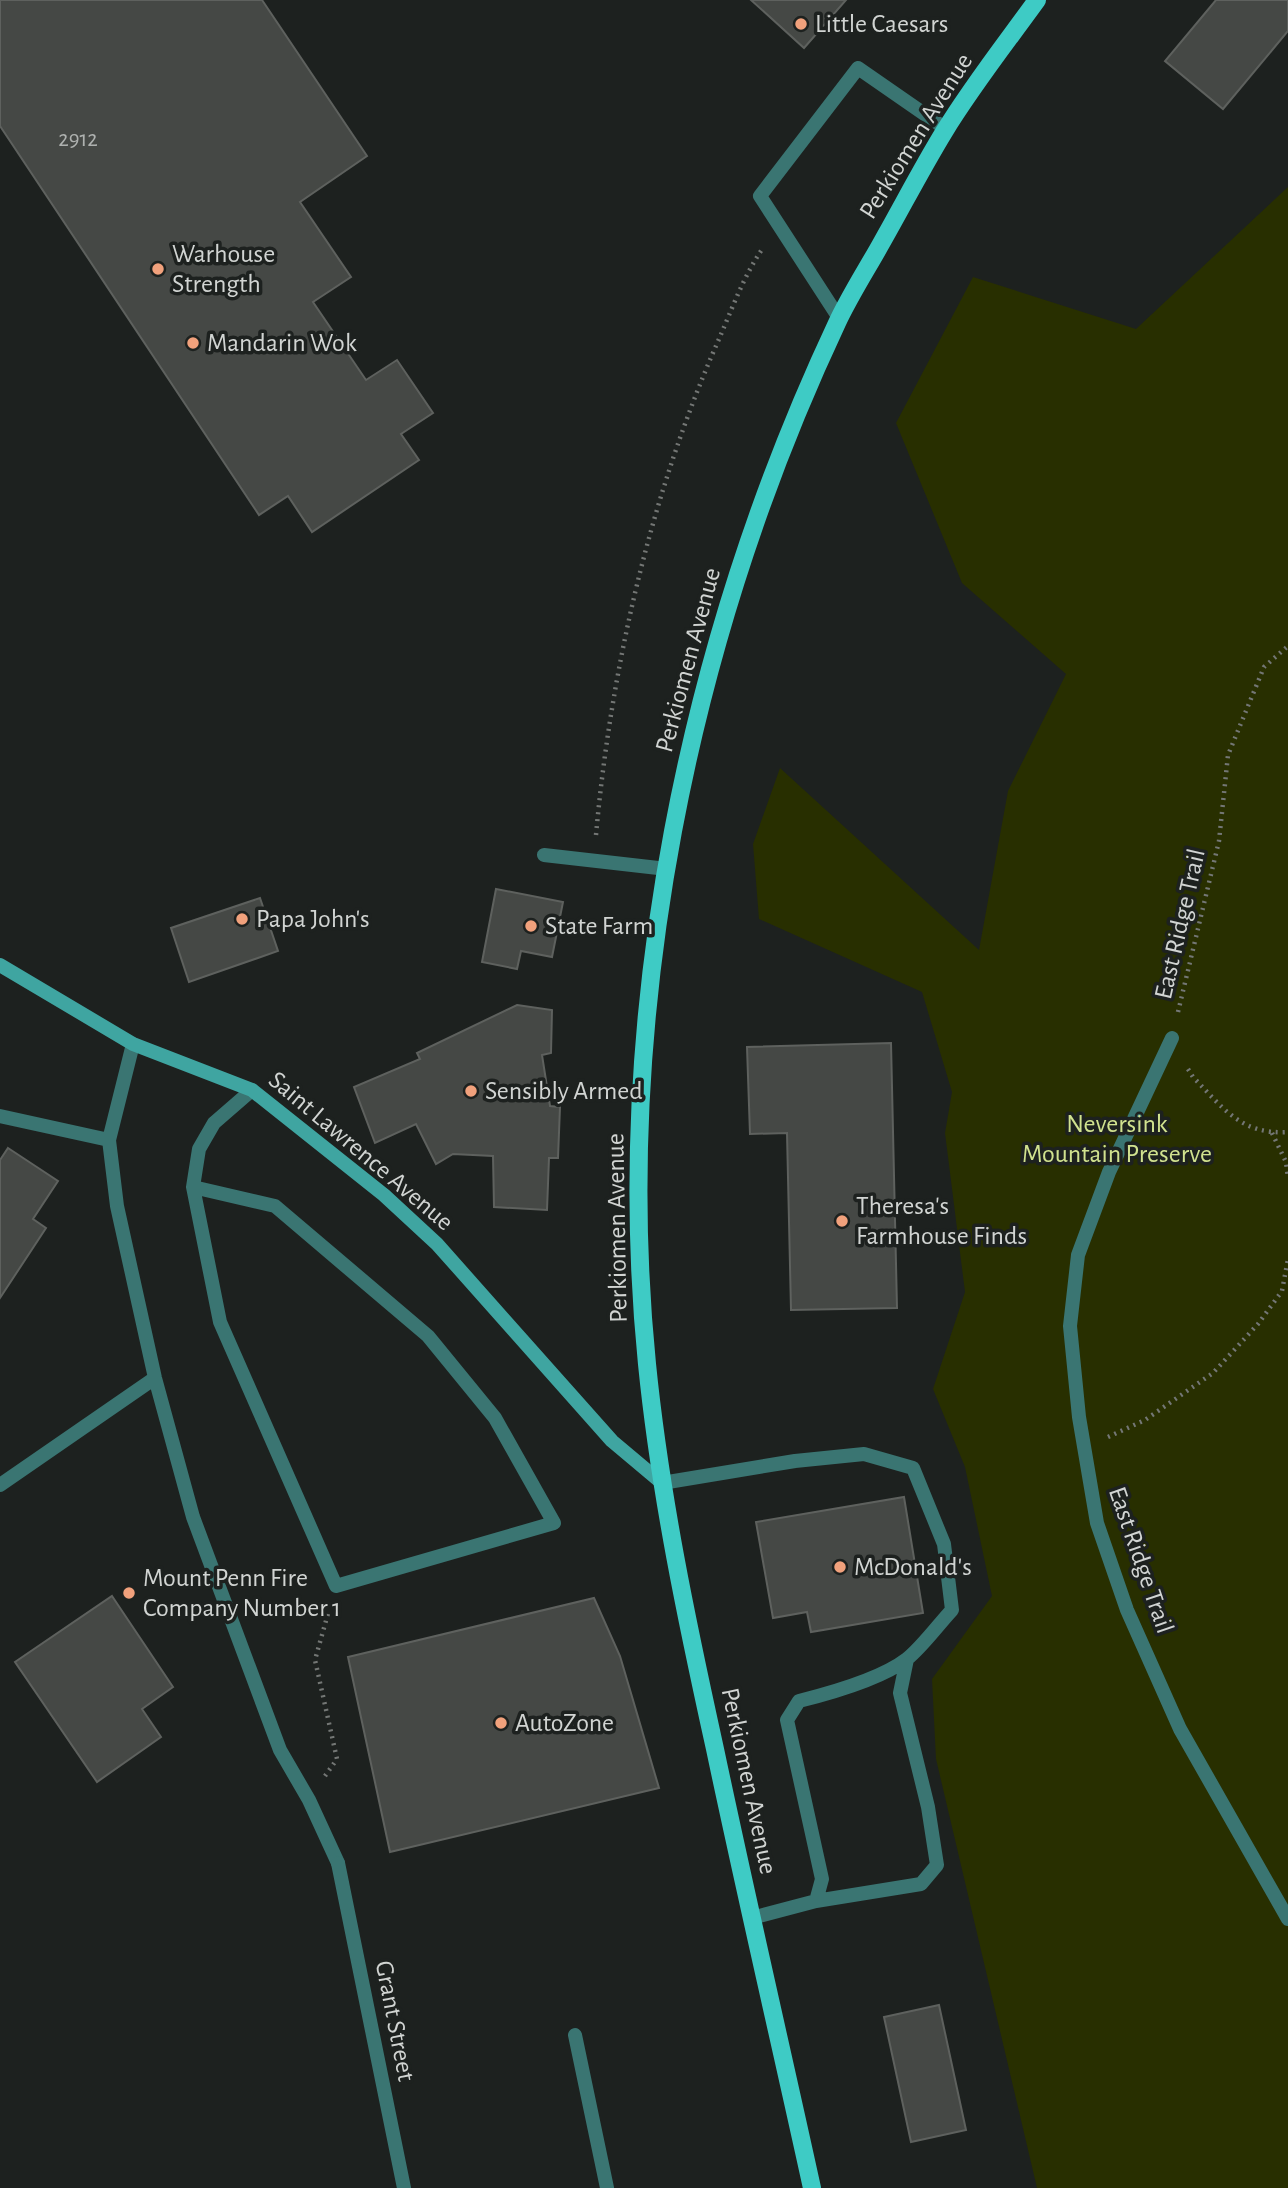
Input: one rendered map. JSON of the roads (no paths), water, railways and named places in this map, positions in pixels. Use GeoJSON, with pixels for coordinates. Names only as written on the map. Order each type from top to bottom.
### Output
{"type":"FeatureCollection","features":[{"type":"Feature","properties":{"kind":"main road","name":"Perkiomen Avenue"},"geometry":{"type":"LineString","coordinates":[[812,2188],[685,1612],[662,1483],[647,1360],[640,1255],[639,1146],[645,1042],[659,919],[681,786],[718,642],[778,460],[839,318],[946,129],[1037,0]]}},
{"type":"Feature","properties":{"kind":"main road","name":"Saint Lawrence Avenue"},"geometry":{"type":"LineString","coordinates":[[0,965],[133,1044],[252,1090],[384,1195],[437,1244],[612,1441],[662,1483]]}},
{"type":"Feature","properties":{"kind":"street"},"geometry":{"type":"LineString","coordinates":[[839,318],[760,196],[858,68],[946,129]]}},
{"type":"Feature","properties":{"kind":"street"},"geometry":{"type":"LineString","coordinates":[[544,855],[667,869]]}},
{"type":"Feature","properties":{"kind":"street"},"geometry":{"type":"LineString","coordinates":[[1172,1038],[1109,1172],[1078,1255],[1070,1326],[1079,1417],[1097,1523],[1127,1610],[1180,1729],[1288,1919]]}},
{"type":"Feature","properties":{"kind":"street"},"geometry":{"type":"LineString","coordinates":[[0,1116],[109,1140],[133,1044]]}},
{"type":"Feature","properties":{"kind":"street"},"geometry":{"type":"LineString","coordinates":[[193,1187],[275,1206],[428,1336],[495,1418],[554,1523],[336,1587],[220,1322],[193,1187],[199,1149],[214,1124],[252,1090]]}},
{"type":"Feature","properties":{"kind":"street","name":"Grant Street"},"geometry":{"type":"LineString","coordinates":[[109,1140],[117,1206],[155,1378],[193,1517],[280,1750],[309,1800],[338,1863],[404,2188]]}},
{"type":"Feature","properties":{"kind":"street"},"geometry":{"type":"LineString","coordinates":[[0,1485],[155,1378]]}},
{"type":"Feature","properties":{"kind":"street"},"geometry":{"type":"LineString","coordinates":[[662,1483],[794,1461],[864,1454],[913,1468],[944,1544],[952,1610],[906,1659],[875,1676],[799,1701],[787,1720],[822,1880],[816,1901]]}},
{"type":"Feature","properties":{"kind":"street"},"geometry":{"type":"LineString","coordinates":[[752,1918],[816,1901],[921,1884],[937,1865],[928,1807],[901,1693],[906,1659]]}},
{"type":"Feature","properties":{"kind":"street"},"geometry":{"type":"LineString","coordinates":[[575,2035],[607,2188]]}},
{"type":"Feature","properties":{"kind":"place","name":"Little Caesars"},"geometry":{"type":"Point","coordinates":[801,24]}},
{"type":"Feature","properties":{"kind":"place","name":"Warhouse Strength"},"geometry":{"type":"Point","coordinates":[158,269]}},
{"type":"Feature","properties":{"kind":"place","name":"Mandarin Wok"},"geometry":{"type":"Point","coordinates":[193,343]}},
{"type":"Feature","properties":{"kind":"place","name":"Papa John's"},"geometry":{"type":"Point","coordinates":[242,919]}},
{"type":"Feature","properties":{"kind":"place","name":"State Farm"},"geometry":{"type":"Point","coordinates":[531,926]}},
{"type":"Feature","properties":{"kind":"place","name":"Sensibly Armed"},"geometry":{"type":"Point","coordinates":[471,1091]}},
{"type":"Feature","properties":{"kind":"place","name":"Theresa's Farmhouse Finds"},"geometry":{"type":"Point","coordinates":[842,1221]}},
{"type":"Feature","properties":{"kind":"place","name":"McDonald's"},"geometry":{"type":"Point","coordinates":[840,1567]}},
{"type":"Feature","properties":{"kind":"place","name":"Mount Penn Fire Company Number 1"},"geometry":{"type":"Point","coordinates":[129,1593]}},
{"type":"Feature","properties":{"kind":"place","name":"AutoZone"},"geometry":{"type":"Point","coordinates":[501,1723]}},
{"type":"Feature","properties":{"kind":"park label","name":"Neversink Mountain Preserve"},"geometry":{"type":"Point","coordinates":[1117,1139]}}]}
